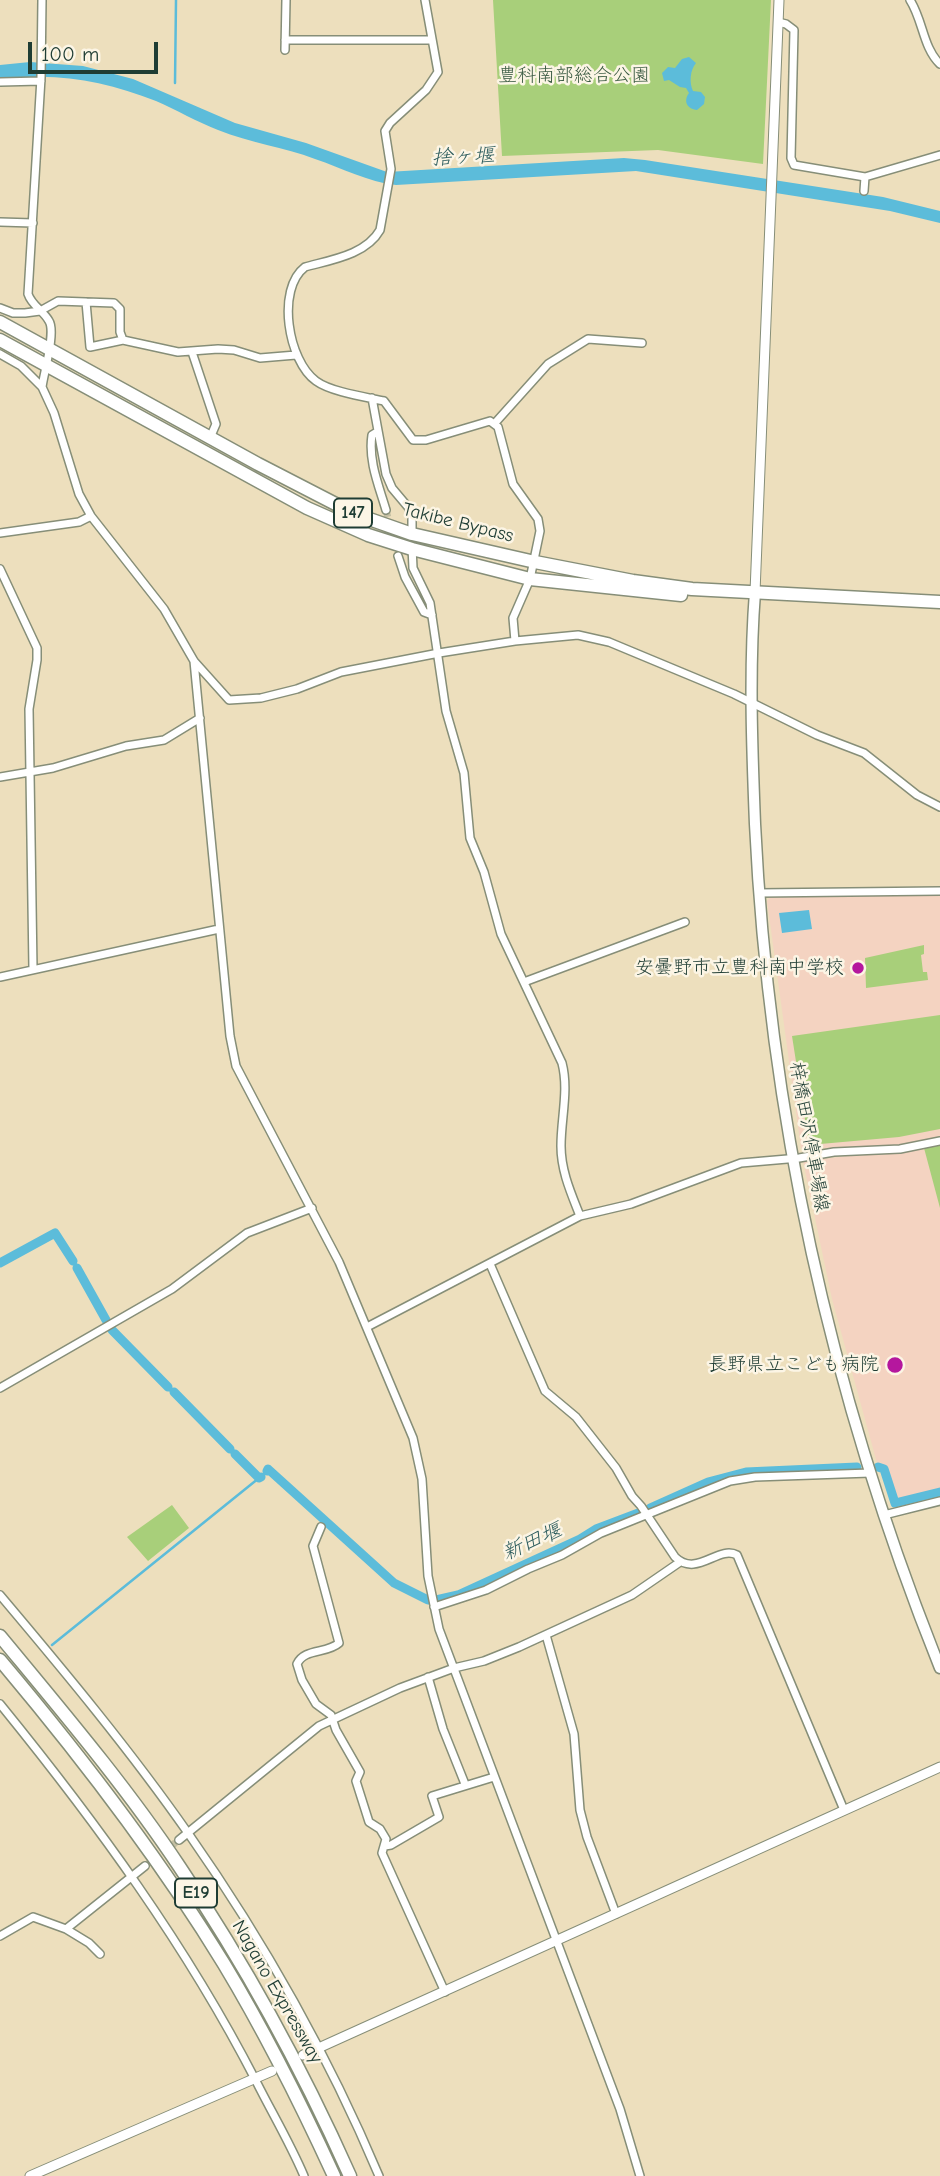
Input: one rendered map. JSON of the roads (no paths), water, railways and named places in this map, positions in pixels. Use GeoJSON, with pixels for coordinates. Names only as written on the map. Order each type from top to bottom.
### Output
{"type":"FeatureCollection","features":[{"type":"Feature","properties":{"kind":"highway","name":"Takibe Bypass"},"geometry":{"type":"LineString","coordinates":[[0,322],[210,438],[355,514],[412,534],[644,583],[692,589],[940,602]]}},
{"type":"Feature","properties":{"kind":"highway","name":"Takibe Bypass"},"geometry":{"type":"LineString","coordinates":[[0,340],[306,508],[368,535],[530,579],[664,594],[750,592]]}},
{"type":"Feature","properties":{"kind":"highway","name":"Nagano Expressway"},"geometry":{"type":"LineString","coordinates":[[0,1636],[67,1717],[178,1865],[270,2015],[326,2121],[350,2176]]}},
{"type":"Feature","properties":{"kind":"highway","name":"Nagano Expressway"},"geometry":{"type":"LineString","coordinates":[[0,1660],[112,1799],[174,1886],[251,2012],[286,2076],[334,2176]]}},
{"type":"Feature","properties":{"kind":"main road","name":"梓橋田沢停車場線"},"geometry":{"type":"LineString","coordinates":[[750,592],[759,893],[774,1037],[793,1159],[824,1306],[870,1473],[940,1668]]}},
{"type":"Feature","properties":{"kind":"street"},"geometry":{"type":"LineString","coordinates":[[42,0],[41,80],[28,294],[31,303],[50,322],[52,334],[42,387]]}},
{"type":"Feature","properties":{"kind":"street"},"geometry":{"type":"LineString","coordinates":[[285,50],[286,0]]}},
{"type":"Feature","properties":{"kind":"street"},"geometry":{"type":"LineString","coordinates":[[425,0],[438,72],[426,90],[390,123],[385,131],[390,171],[380,230],[376,238],[356,252],[305,267],[294,279],[288,309],[296,355],[316,381],[337,390],[384,401],[409,435],[419,441],[490,421],[495,423]]}},
{"type":"Feature","properties":{"kind":"street"},"geometry":{"type":"LineString","coordinates":[[750,592],[773,176],[779,0]]}},
{"type":"Feature","properties":{"kind":"street"},"geometry":{"type":"LineString","coordinates":[[910,0],[932,56],[940,64]]}},
{"type":"Feature","properties":{"kind":"street"},"geometry":{"type":"LineString","coordinates":[[778,22],[794,30],[793,163],[865,177],[940,155]]}},
{"type":"Feature","properties":{"kind":"street"},"geometry":{"type":"LineString","coordinates":[[285,40],[432,40]]}},
{"type":"Feature","properties":{"kind":"street"},"geometry":{"type":"LineString","coordinates":[[0,82],[41,80]]}},
{"type":"Feature","properties":{"kind":"street"},"geometry":{"type":"LineString","coordinates":[[863,191],[865,177]]}},
{"type":"Feature","properties":{"kind":"street"},"geometry":{"type":"LineString","coordinates":[[0,222],[33,223]]}},
{"type":"Feature","properties":{"kind":"street"},"geometry":{"type":"LineString","coordinates":[[0,308],[13,313],[40,311],[58,301],[118,305],[123,340]]}},
{"type":"Feature","properties":{"kind":"street"},"geometry":{"type":"LineString","coordinates":[[86,302],[90,347],[123,340],[167,351],[234,350],[269,358],[296,355]]}},
{"type":"Feature","properties":{"kind":"street"},"geometry":{"type":"LineString","coordinates":[[495,423],[548,364],[589,339],[642,343]]}},
{"type":"Feature","properties":{"kind":"street"},"geometry":{"type":"LineString","coordinates":[[192,352],[216,424],[210,438]]}},
{"type":"Feature","properties":{"kind":"street"},"geometry":{"type":"LineString","coordinates":[[0,354],[21,366],[42,387],[54,413],[79,494],[91,516],[164,609],[194,661],[229,700],[261,698],[297,689],[341,672],[439,653],[515,640],[567,635],[593,637],[752,702],[817,734],[864,753],[917,795],[940,807]]}},
{"type":"Feature","properties":{"kind":"street"},"geometry":{"type":"LineString","coordinates":[[372,398],[377,432],[390,483],[412,516],[413,568],[430,603],[446,711],[464,773],[470,838],[484,872],[502,934],[566,1077],[561,1149],[564,1175],[580,1216]]}},
{"type":"Feature","properties":{"kind":"street"},"geometry":{"type":"LineString","coordinates":[[495,423],[513,484],[538,519],[540,531],[530,579],[513,618],[515,640]]}},
{"type":"Feature","properties":{"kind":"street"},"geometry":{"type":"LineString","coordinates":[[377,432],[372,435],[373,464],[386,510]]}},
{"type":"Feature","properties":{"kind":"street"},"geometry":{"type":"LineString","coordinates":[[0,533],[79,522],[91,516]]}},
{"type":"Feature","properties":{"kind":"street"},"geometry":{"type":"LineString","coordinates":[[398,556],[405,577],[424,612],[432,615]]}},
{"type":"Feature","properties":{"kind":"street"},"geometry":{"type":"LineString","coordinates":[[0,571],[37,648],[29,709],[33,969]]}},
{"type":"Feature","properties":{"kind":"street"},"geometry":{"type":"LineString","coordinates":[[194,661],[230,1036],[236,1066],[340,1262],[413,1438],[424,1498],[428,1576],[434,1607],[494,1777],[620,2109],[640,2176]]}},
{"type":"Feature","properties":{"kind":"street"},"geometry":{"type":"LineString","coordinates":[[0,777],[31,773],[127,746],[164,740],[200,718]]}},
{"type":"Feature","properties":{"kind":"street"},"geometry":{"type":"LineString","coordinates":[[759,893],[940,891]]}},
{"type":"Feature","properties":{"kind":"street"},"geometry":{"type":"LineString","coordinates":[[524,982],[685,922]]}},
{"type":"Feature","properties":{"kind":"street"},"geometry":{"type":"LineString","coordinates":[[0,976],[219,929]]}},
{"type":"Feature","properties":{"kind":"street"},"geometry":{"type":"LineString","coordinates":[[368,1327],[580,1216],[631,1204],[750,1161],[793,1159],[834,1152],[900,1149],[940,1141]]}},
{"type":"Feature","properties":{"kind":"street"},"geometry":{"type":"LineString","coordinates":[[0,1388],[172,1289],[247,1233],[312,1208]]}},
{"type":"Feature","properties":{"kind":"street"},"geometry":{"type":"LineString","coordinates":[[490,1264],[545,1391],[576,1417],[616,1468],[664,1544],[680,1562]]}},
{"type":"Feature","properties":{"kind":"street"},"geometry":{"type":"LineString","coordinates":[[434,1607],[486,1590],[562,1555],[601,1533],[648,1516],[718,1485],[741,1478],[870,1473]]}},
{"type":"Feature","properties":{"kind":"street"},"geometry":{"type":"LineString","coordinates":[[884,1515],[940,1501]]}},
{"type":"Feature","properties":{"kind":"street"},"geometry":{"type":"LineString","coordinates":[[321,1527],[313,1546],[339,1643],[335,1647],[303,1656],[298,1664],[302,1680],[316,1704],[331,1715],[336,1730],[360,1772],[356,1781],[369,1822],[380,1829],[386,1839],[382,1853],[445,1992]]}},
{"type":"Feature","properties":{"kind":"street"},"geometry":{"type":"LineString","coordinates":[[179,1840],[319,1726],[400,1688],[454,1668],[493,1658],[546,1635],[632,1595],[680,1562],[699,1564],[729,1552],[737,1555],[844,1811]]}},
{"type":"Feature","properties":{"kind":"street"},"geometry":{"type":"LineString","coordinates":[[0,1595],[91,1704],[188,1832],[260,1943],[319,2048],[379,2176]]}},
{"type":"Feature","properties":{"kind":"street"},"geometry":{"type":"LineString","coordinates":[[546,1635],[574,1734],[580,1810],[587,1837],[616,1914]]}},
{"type":"Feature","properties":{"kind":"street"},"geometry":{"type":"LineString","coordinates":[[428,1678],[443,1729],[465,1784]]}},
{"type":"Feature","properties":{"kind":"street"},"geometry":{"type":"LineString","coordinates":[[0,1704],[62,1779],[132,1876],[191,1966],[247,2061],[304,2176]]}},
{"type":"Feature","properties":{"kind":"street"},"geometry":{"type":"LineString","coordinates":[[303,2055],[940,1767]]}},
{"type":"Feature","properties":{"kind":"street"},"geometry":{"type":"LineString","coordinates":[[385,1846],[439,1817],[432,1796],[494,1777]]}},
{"type":"Feature","properties":{"kind":"street"},"geometry":{"type":"LineString","coordinates":[[66,1929],[145,1866]]}},
{"type":"Feature","properties":{"kind":"street"},"geometry":{"type":"LineString","coordinates":[[0,1936],[33,1917],[66,1929],[89,1943],[100,1954]]}},
{"type":"Feature","properties":{"kind":"street"},"geometry":{"type":"LineString","coordinates":[[30,2176],[272,2071]]}},
{"type":"Feature","properties":{"kind":"water"},"geometry":{"type":"Polygon","coordinates":[[[689,57],[696,63],[691,77],[693,91],[701,92],[705,97],[704,104],[697,110],[687,104],[689,93],[686,88],[669,80],[664,81],[662,73],[668,67],[675,68],[682,59],[689,57]]]}},
{"type":"Feature","properties":{"kind":"water"},"geometry":{"type":"Polygon","coordinates":[[[30,62],[83,66],[133,79],[235,123],[306,143],[387,172],[624,158],[883,197],[940,211],[940,223],[890,211],[636,171],[396,185],[365,178],[303,155],[230,134],[156,101],[118,88],[60,77],[0,80],[0,65],[30,62]]]}},
{"type":"Feature","properties":{"kind":"water"},"geometry":{"type":"Polygon","coordinates":[[[809,910],[812,929],[782,933],[779,913],[809,910]]]}},
{"type":"Feature","properties":{"kind":"waterway"},"geometry":{"type":"LineString","coordinates":[[175,83],[176,0]]}},
{"type":"Feature","properties":{"kind":"waterway"},"geometry":{"type":"LineString","coordinates":[[0,1263],[55,1233],[73,1261]]}},
{"type":"Feature","properties":{"kind":"waterway"},"geometry":{"type":"LineString","coordinates":[[77,1268],[106,1320]]}},
{"type":"Feature","properties":{"kind":"waterway"},"geometry":{"type":"LineString","coordinates":[[112,1330],[168,1387]]}},
{"type":"Feature","properties":{"kind":"waterway"},"geometry":{"type":"LineString","coordinates":[[174,1392],[230,1449]]}},
{"type":"Feature","properties":{"kind":"waterway"},"geometry":{"type":"LineString","coordinates":[[235,1454],[261,1477]]}},
{"type":"Feature","properties":{"kind":"waterway","name":"新田堰"},"geometry":{"type":"LineString","coordinates":[[650,1508],[708,1482],[746,1472],[857,1467]]}},
{"type":"Feature","properties":{"kind":"waterway","name":"新田堰"},"geometry":{"type":"LineString","coordinates":[[878,1467],[884,1469],[895,1503],[940,1492]]}},
{"type":"Feature","properties":{"kind":"waterway","name":"新田堰"},"geometry":{"type":"LineString","coordinates":[[267,1471],[268,1469],[394,1583],[428,1600]]}},
{"type":"Feature","properties":{"kind":"waterway"},"geometry":{"type":"LineString","coordinates":[[52,1645],[259,1478]]}},
{"type":"Feature","properties":{"kind":"waterway","name":"新田堰"},"geometry":{"type":"LineString","coordinates":[[436,1600],[458,1595],[580,1539],[596,1529],[641,1512]]}},
{"type":"Feature","properties":{"kind":"tunnel"},"geometry":{"type":"LineString","coordinates":[[386,510],[395,545]]}},
{"type":"Feature","properties":{"kind":"tunnel"},"geometry":{"type":"LineString","coordinates":[[145,1866],[179,1840]]}},
{"type":"Feature","properties":{"kind":"place","name":"安曇野市立豊科南中学校"},"geometry":{"type":"Point","coordinates":[858,968]}},
{"type":"Feature","properties":{"kind":"place","name":"長野県立こども病院"},"geometry":{"type":"Point","coordinates":[895,1365]}},
{"type":"Feature","properties":{"kind":"park label","name":"豊科南部総合公園"},"geometry":{"type":"Point","coordinates":[574,76]}},
{"type":"Feature","properties":{"kind":"water label","name":"捨ヶ堰"},"geometry":{"type":"Point","coordinates":[463,157]}}]}
